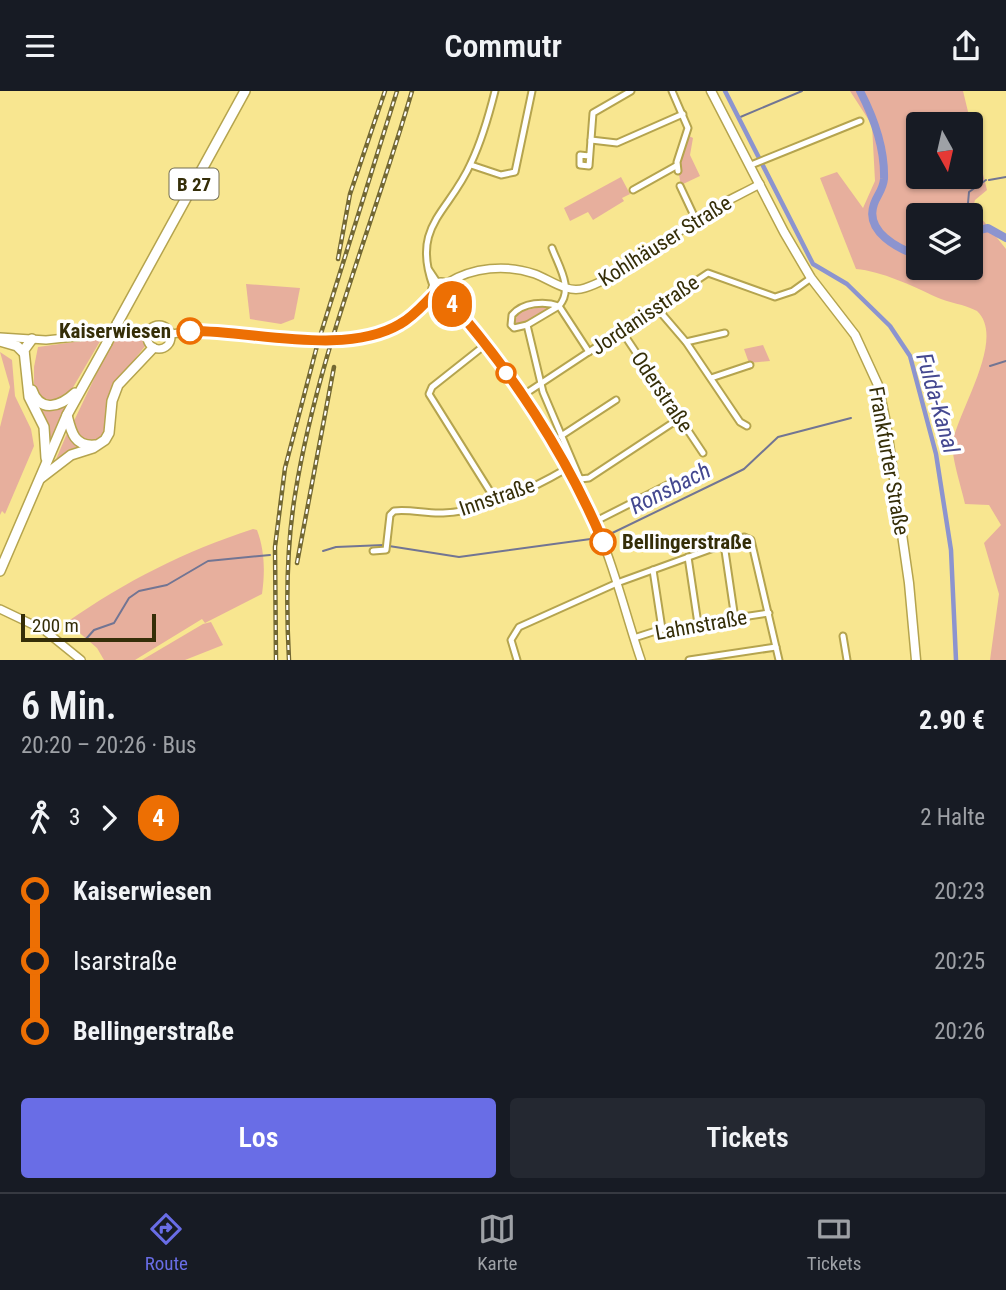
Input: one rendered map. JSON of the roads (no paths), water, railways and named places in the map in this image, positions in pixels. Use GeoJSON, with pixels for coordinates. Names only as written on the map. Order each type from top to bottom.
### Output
{"type":"FeatureCollection","features":[{"type":"Feature","properties":{"kind":"highway","name":"B 27"},"geometry":{"type":"LineString","coordinates":[[0,571],[81,387],[245,91]]}},
{"type":"Feature","properties":{"kind":"highway"},"geometry":{"type":"LineString","coordinates":[[0,339],[17,346],[24,353]]}},
{"type":"Feature","properties":{"kind":"highway"},"geometry":{"type":"LineString","coordinates":[[32,339],[25,346],[24,353],[29,397],[45,431],[46,463]]}},
{"type":"Feature","properties":{"kind":"highway"},"geometry":{"type":"LineString","coordinates":[[32,339],[31,388],[38,402],[57,406],[81,387]]}},
{"type":"Feature","properties":{"kind":"highway"},"geometry":{"type":"LineString","coordinates":[[39,479],[71,455],[101,444],[109,433],[116,390],[150,342]]}},
{"type":"Feature","properties":{"kind":"highway"},"geometry":{"type":"LineString","coordinates":[[67,415],[76,440],[89,446],[101,444]]}},
{"type":"Feature","properties":{"kind":"main road","name":"Frankfurter Straße"},"geometry":{"type":"LineString","coordinates":[[711,91],[757,163],[760,184],[809,279],[855,335],[878,385],[887,422],[918,660]]}},
{"type":"Feature","properties":{"kind":"main road","name":"Kohlhäuser Straße"},"geometry":{"type":"LineString","coordinates":[[567,289],[582,289],[592,285],[675,236],[696,220],[760,184]]}},
{"type":"Feature","properties":{"kind":"main road"},"geometry":{"type":"LineString","coordinates":[[150,342],[159,325],[170,334],[199,331],[290,340],[366,336],[401,323],[434,288],[473,271],[499,269],[530,273],[567,289]]}},
{"type":"Feature","properties":{"kind":"main road"},"geometry":{"type":"LineString","coordinates":[[434,288],[439,300],[447,298],[451,292],[447,283]]}},
{"type":"Feature","properties":{"kind":"main road"},"geometry":{"type":"LineString","coordinates":[[447,298],[522,396],[566,469],[601,538],[641,660]]}},
{"type":"Feature","properties":{"kind":"main road"},"geometry":{"type":"LineString","coordinates":[[0,339],[122,332],[166,347],[170,334]]}},
{"type":"Feature","properties":{"kind":"main road"},"geometry":{"type":"LineString","coordinates":[[0,609],[44,630],[81,660]]}},
{"type":"Feature","properties":{"kind":"street"},"geometry":{"type":"LineString","coordinates":[[434,288],[427,268],[425,250],[429,233],[471,165],[495,91]]}},
{"type":"Feature","properties":{"kind":"street"},"geometry":{"type":"LineString","coordinates":[[471,165],[501,175],[515,172],[532,91]]}},
{"type":"Feature","properties":{"kind":"street"},"geometry":{"type":"LineString","coordinates":[[589,156],[593,113],[597,108],[631,91]]}},
{"type":"Feature","properties":{"kind":"street"},"geometry":{"type":"LineString","coordinates":[[633,190],[677,169],[687,124],[672,91]]}},
{"type":"Feature","properties":{"kind":"street"},"geometry":{"type":"LineString","coordinates":[[591,140],[617,143],[683,114]]}},
{"type":"Feature","properties":{"kind":"street"},"geometry":{"type":"LineString","coordinates":[[757,163],[860,121]]}},
{"type":"Feature","properties":{"kind":"street"},"geometry":{"type":"LineString","coordinates":[[680,186],[696,220]]}},
{"type":"Feature","properties":{"kind":"street","name":"Kohlhäuser Straße"},"geometry":{"type":"LineString","coordinates":[[552,248],[567,289]]}},
{"type":"Feature","properties":{"kind":"street","name":"Jordanisstraße"},"geometry":{"type":"LineString","coordinates":[[522,396],[708,273],[770,296],[782,296],[809,279]]}},
{"type":"Feature","properties":{"kind":"street"},"geometry":{"type":"LineString","coordinates":[[567,289],[559,306],[527,325],[516,328],[512,325],[512,315],[520,307],[546,303],[559,306],[589,352]]}},
{"type":"Feature","properties":{"kind":"street"},"geometry":{"type":"LineString","coordinates":[[656,307],[686,342],[740,422],[747,426]]}},
{"type":"Feature","properties":{"kind":"street"},"geometry":{"type":"LineString","coordinates":[[527,325],[541,384],[577,473],[586,480],[680,418]]}},
{"type":"Feature","properties":{"kind":"street","name":"Oderstraße"},"geometry":{"type":"LineString","coordinates":[[621,330],[704,453]]}},
{"type":"Feature","properties":{"kind":"street"},"geometry":{"type":"LineString","coordinates":[[686,342],[725,333]]}},
{"type":"Feature","properties":{"kind":"street"},"geometry":{"type":"LineString","coordinates":[[485,345],[432,387],[429,394],[496,501]]}},
{"type":"Feature","properties":{"kind":"street"},"geometry":{"type":"LineString","coordinates":[[712,378],[750,365]]}},
{"type":"Feature","properties":{"kind":"street"},"geometry":{"type":"LineString","coordinates":[[561,436],[617,400]]}},
{"type":"Feature","properties":{"kind":"street","name":"Innstraße"},"geometry":{"type":"LineString","coordinates":[[373,551],[386,550],[390,515],[394,510],[448,513],[496,501],[566,469]]}},
{"type":"Feature","properties":{"kind":"street"},"geometry":{"type":"LineString","coordinates":[[594,522],[669,484]]}},
{"type":"Feature","properties":{"kind":"street"},"geometry":{"type":"LineString","coordinates":[[517,660],[511,645],[512,635],[519,627],[617,583],[744,537],[751,540],[779,660]]}},
{"type":"Feature","properties":{"kind":"street"},"geometry":{"type":"LineString","coordinates":[[724,544],[735,619]]}},
{"type":"Feature","properties":{"kind":"street"},"geometry":{"type":"LineString","coordinates":[[688,557],[698,624]]}},
{"type":"Feature","properties":{"kind":"street"},"geometry":{"type":"LineString","coordinates":[[653,570],[662,629]]}},
{"type":"Feature","properties":{"kind":"street","name":"Lahnstraße"},"geometry":{"type":"LineString","coordinates":[[634,638],[662,629],[769,614]]}},
{"type":"Feature","properties":{"kind":"street"},"geometry":{"type":"LineString","coordinates":[[843,636],[847,660]]}},
{"type":"Feature","properties":{"kind":"street"},"geometry":{"type":"LineString","coordinates":[[689,660],[776,647]]}},
{"type":"Feature","properties":{"kind":"waterway","name":"Fulda-Kanal"},"geometry":{"type":"LineString","coordinates":[[725,91],[813,264],[847,284],[890,326],[910,356],[936,454],[951,550],[956,660]]}},
{"type":"Feature","properties":{"kind":"waterway"},"geometry":{"type":"LineString","coordinates":[[738,118],[802,91]]}},
{"type":"Feature","properties":{"kind":"waterway"},"geometry":{"type":"LineString","coordinates":[[860,91],[874,123],[883,156],[884,179],[874,204],[874,223],[885,238],[906,251]]}},
{"type":"Feature","properties":{"kind":"waterway"},"geometry":{"type":"LineString","coordinates":[[989,180],[1006,177]]}},
{"type":"Feature","properties":{"kind":"waterway"},"geometry":{"type":"LineString","coordinates":[[968,203],[969,192],[986,180]]}},
{"type":"Feature","properties":{"kind":"waterway"},"geometry":{"type":"LineString","coordinates":[[983,229],[988,228],[1006,238]]}},
{"type":"Feature","properties":{"kind":"waterway","name":"Ronsbach"},"geometry":{"type":"LineString","coordinates":[[990,366],[1006,361]]}},
{"type":"Feature","properties":{"kind":"waterway","name":"Ronsbach"},"geometry":{"type":"LineString","coordinates":[[604,537],[744,469],[778,437],[851,418]]}},
{"type":"Feature","properties":{"kind":"waterway","name":"Ronsbach"},"geometry":{"type":"LineString","coordinates":[[389,546],[459,557],[598,538]]}},
{"type":"Feature","properties":{"kind":"waterway","name":"Ronsbach"},"geometry":{"type":"LineString","coordinates":[[323,551],[336,547],[384,545]]}},
{"type":"Feature","properties":{"kind":"waterway","name":"Ronsbach"},"geometry":{"type":"LineString","coordinates":[[86,639],[94,630],[114,623],[129,598],[139,591],[167,585],[208,561],[270,555]]}},
{"type":"Feature","properties":{"kind":"railway"},"geometry":{"type":"LineString","coordinates":[[338,259],[350,194],[385,91]]}},
{"type":"Feature","properties":{"kind":"railway"},"geometry":{"type":"LineString","coordinates":[[276,660],[275,547],[285,468],[317,346],[397,91]]}},
{"type":"Feature","properties":{"kind":"railway"},"geometry":{"type":"LineString","coordinates":[[289,660],[288,557],[295,495],[305,444],[331,342],[412,91]]}},
{"type":"Feature","properties":{"kind":"railway"},"geometry":{"type":"LineString","coordinates":[[297,563],[334,367]]}},
{"type":"Feature","properties":{"kind":"place","name":"Kaiserwiesen"},"geometry":{"type":"Point","coordinates":[190,331]}},
{"type":"Feature","properties":{"kind":"place","name":"Bellingerstraße"},"geometry":{"type":"Point","coordinates":[603,542]}}]}
